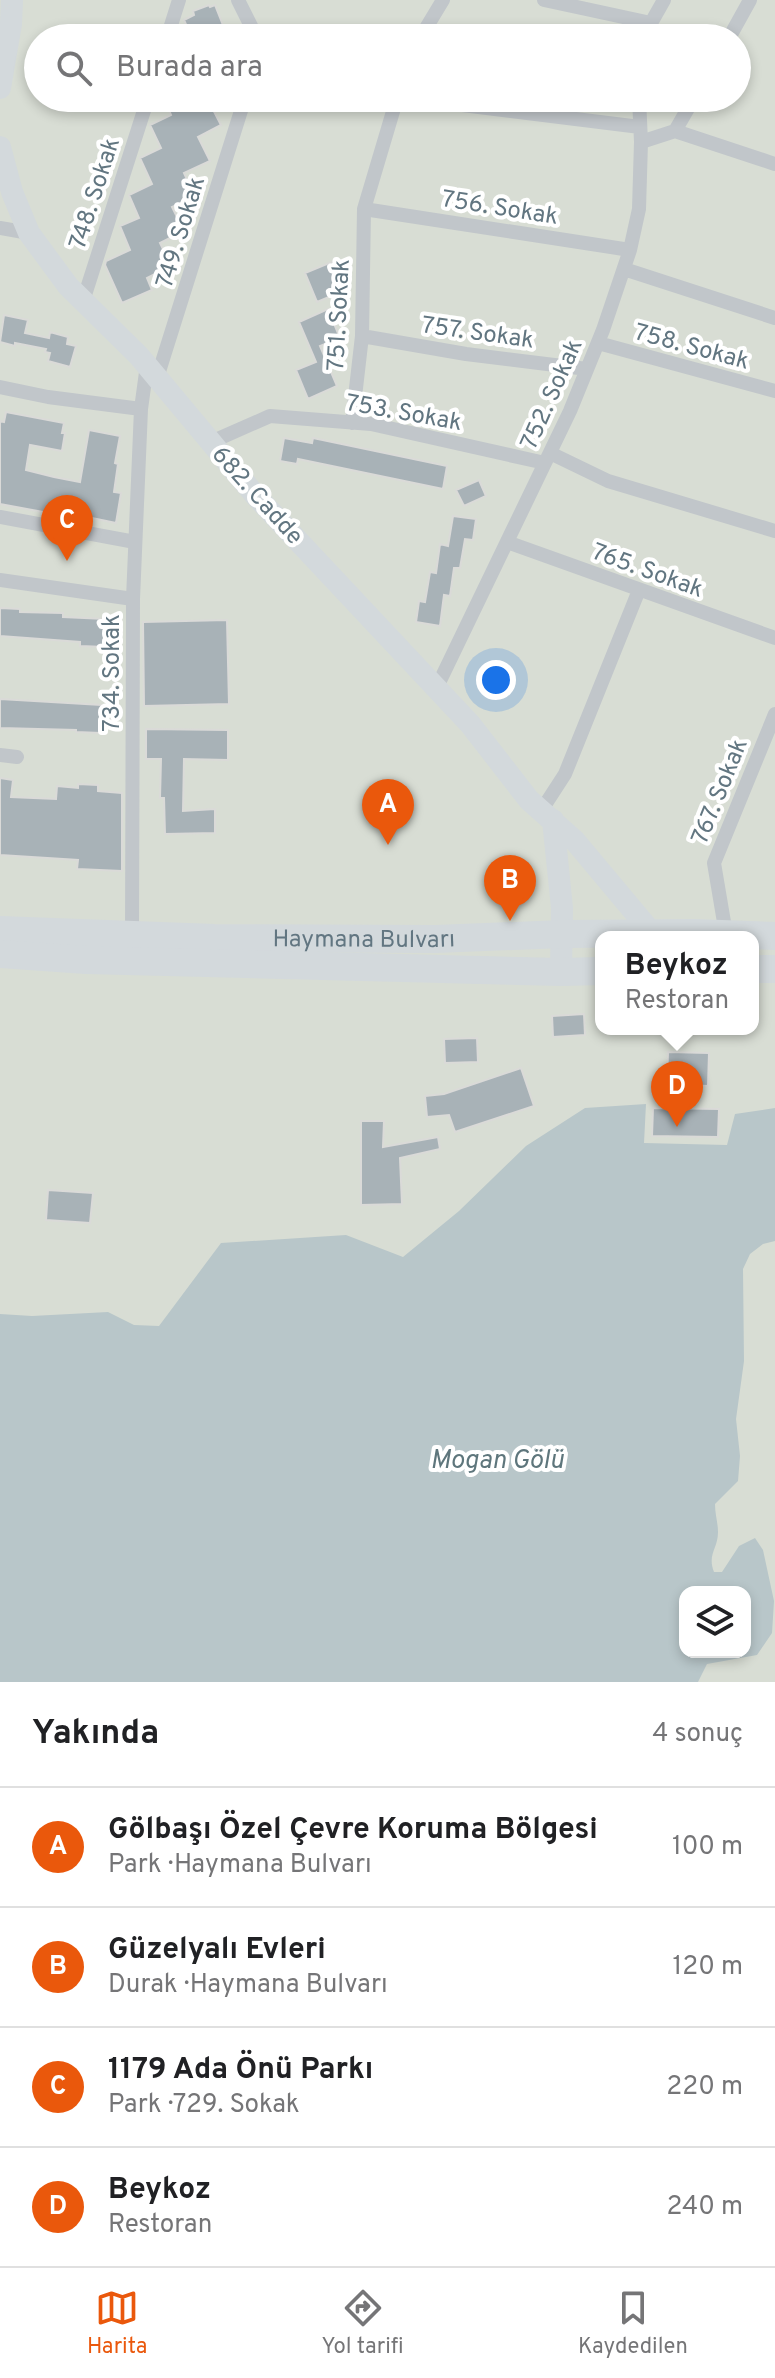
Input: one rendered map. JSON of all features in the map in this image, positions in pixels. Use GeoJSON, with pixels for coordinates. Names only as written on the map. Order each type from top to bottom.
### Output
{"type":"FeatureCollection","features":[{"type":"Feature","properties":{"kind":"highway","name":"Haymana Bulvarı"},"geometry":{"type":"LineString","coordinates":[[0,930],[132,936],[436,939],[595,934]]}},
{"type":"Feature","properties":{"kind":"highway","name":"Haymana Bulvarı"},"geometry":{"type":"LineString","coordinates":[[0,954],[86,960],[595,971]]}},
{"type":"Feature","properties":{"kind":"main road"},"geometry":{"type":"LineString","coordinates":[[0,88],[12,0]]}},
{"type":"Feature","properties":{"kind":"main road","name":"682. Cadde"},"geometry":{"type":"LineString","coordinates":[[0,147],[12,192],[29,233],[68,286],[152,372],[255,495],[470,724],[529,800],[575,841],[650,931]]}},
{"type":"Feature","properties":{"kind":"main road"},"geometry":{"type":"LineString","coordinates":[[547,816],[560,877],[561,972]]}},
{"type":"Feature","properties":{"kind":"street"},"geometry":{"type":"LineString","coordinates":[[171,24],[179,0]]}},
{"type":"Feature","properties":{"kind":"street"},"geometry":{"type":"LineString","coordinates":[[238,0],[250,24]]}},
{"type":"Feature","properties":{"kind":"street"},"geometry":{"type":"LineString","coordinates":[[428,24],[443,0]]}},
{"type":"Feature","properties":{"kind":"street"},"geometry":{"type":"LineString","coordinates":[[544,0],[651,23],[664,0]]}},
{"type":"Feature","properties":{"kind":"street"},"geometry":{"type":"LineString","coordinates":[[737,24],[750,0]]}},
{"type":"Feature","properties":{"kind":"street","name":"748. Sokak"},"geometry":{"type":"LineString","coordinates":[[83,301],[144,112]]}},
{"type":"Feature","properties":{"kind":"street","name":"749. Sokak"},"geometry":{"type":"LineString","coordinates":[[141,409],[240,112]]}},
{"type":"Feature","properties":{"kind":"street"},"geometry":{"type":"LineString","coordinates":[[364,209],[393,112]]}},
{"type":"Feature","properties":{"kind":"street"},"geometry":{"type":"LineString","coordinates":[[497,112],[641,134],[675,131],[775,164]]}},
{"type":"Feature","properties":{"kind":"street","name":"752. Sokak"},"geometry":{"type":"LineString","coordinates":[[436,689],[547,458],[598,343],[630,250],[639,209],[640,112]]}},
{"type":"Feature","properties":{"kind":"street"},"geometry":{"type":"LineString","coordinates":[[675,131],[686,112]]}},
{"type":"Feature","properties":{"kind":"street","name":"756. Sokak"},"geometry":{"type":"LineString","coordinates":[[364,209],[630,250]]}},
{"type":"Feature","properties":{"kind":"street","name":"751. Sokak"},"geometry":{"type":"LineString","coordinates":[[352,423],[362,336],[364,209]]}},
{"type":"Feature","properties":{"kind":"street"},"geometry":{"type":"LineString","coordinates":[[0,228],[29,233]]}},
{"type":"Feature","properties":{"kind":"street"},"geometry":{"type":"LineString","coordinates":[[624,269],[775,318]]}},
{"type":"Feature","properties":{"kind":"street","name":"757. Sokak"},"geometry":{"type":"LineString","coordinates":[[362,336],[466,354],[587,369]]}},
{"type":"Feature","properties":{"kind":"street","name":"758. Sokak"},"geometry":{"type":"LineString","coordinates":[[598,343],[775,391]]}},
{"type":"Feature","properties":{"kind":"street"},"geometry":{"type":"LineString","coordinates":[[0,387],[48,397],[141,409]]}},
{"type":"Feature","properties":{"kind":"street","name":"734. Sokak"},"geometry":{"type":"LineString","coordinates":[[132,936],[133,599],[141,409]]}},
{"type":"Feature","properties":{"kind":"street","name":"753. Sokak"},"geometry":{"type":"LineString","coordinates":[[211,442],[270,416],[371,424],[547,458],[608,481],[775,531]]}},
{"type":"Feature","properties":{"kind":"street"},"geometry":{"type":"LineString","coordinates":[[0,517],[135,542]]}},
{"type":"Feature","properties":{"kind":"street","name":"765. Sokak"},"geometry":{"type":"LineString","coordinates":[[507,542],[775,638]]}},
{"type":"Feature","properties":{"kind":"street"},"geometry":{"type":"LineString","coordinates":[[0,580],[133,599]]}},
{"type":"Feature","properties":{"kind":"street"},"geometry":{"type":"LineString","coordinates":[[547,816],[639,590]]}},
{"type":"Feature","properties":{"kind":"street","name":"767. Sokak"},"geometry":{"type":"LineString","coordinates":[[725,931],[714,863],[775,714]]}},
{"type":"Feature","properties":{"kind":"street"},"geometry":{"type":"LineString","coordinates":[[0,755],[17,757]]}},
{"type":"Feature","properties":{"kind":"shaded area"},"geometry":{"type":"Polygon","coordinates":[[[0,0],[775,0],[775,1682],[0,1682],[0,0]]]}},
{"type":"Feature","properties":{"kind":"water","name":"Mogan Gölü"},"geometry":{"type":"Polygon","coordinates":[[[646,1104],[644,1143],[727,1145],[735,1114],[775,1108],[775,1241],[763,1244],[750,1254],[743,1269],[744,1361],[736,1419],[740,1456],[738,1481],[715,1504],[718,1538],[712,1556],[714,1572],[722,1572],[739,1546],[755,1538],[763,1550],[774,1601],[772,1633],[757,1655],[751,1656],[751,1586],[679,1586],[679,1658],[740,1658],[707,1664],[698,1682],[0,1682],[0,1314],[32,1316],[108,1312],[134,1325],[159,1326],[221,1243],[346,1235],[403,1257],[459,1211],[526,1146],[585,1108],[646,1104]]]}},
{"type":"Feature","properties":{"kind":"building"},"geometry":{"type":"Polygon","coordinates":[[[215,5],[222,24],[186,24],[184,20],[194,15],[193,11],[215,5]]]}},
{"type":"Feature","properties":{"kind":"building"},"geometry":{"type":"Polygon","coordinates":[[[170,112],[214,112],[221,125],[198,137],[210,161],[184,173],[195,197],[172,207],[184,231],[160,243],[171,266],[147,278],[152,290],[122,303],[106,261],[130,250],[120,226],[139,218],[129,195],[152,184],[140,158],[161,148],[150,125],[171,115],[170,112]]]}},
{"type":"Feature","properties":{"kind":"building"},"geometry":{"type":"Polygon","coordinates":[[[334,261],[346,290],[317,302],[305,273],[334,261]]]}},
{"type":"Feature","properties":{"kind":"building"},"geometry":{"type":"Polygon","coordinates":[[[328,309],[340,338],[320,346],[337,386],[308,399],[296,370],[316,362],[299,322],[328,309]]]}},
{"type":"Feature","properties":{"kind":"building"},"geometry":{"type":"Polygon","coordinates":[[[4,315],[28,320],[25,333],[49,338],[50,332],[68,337],[67,344],[76,346],[70,367],[48,361],[50,353],[45,352],[46,349],[0,342],[4,315]]]}},
{"type":"Feature","properties":{"kind":"building"},"geometry":{"type":"Polygon","coordinates":[[[6,412],[64,423],[62,451],[30,445],[26,470],[54,477],[80,482],[89,430],[120,436],[115,463],[118,464],[114,492],[121,493],[116,523],[0,504],[0,421],[4,422],[6,412]]]}},
{"type":"Feature","properties":{"kind":"building"},"geometry":{"type":"Polygon","coordinates":[[[284,438],[312,443],[313,438],[447,466],[443,489],[298,459],[297,464],[280,461],[284,438]]]}},
{"type":"Feature","properties":{"kind":"building"},"geometry":{"type":"Polygon","coordinates":[[[479,480],[486,496],[464,506],[456,490],[479,480]]]}},
{"type":"Feature","properties":{"kind":"building"},"geometry":{"type":"Polygon","coordinates":[[[453,516],[476,519],[473,540],[465,539],[460,568],[454,568],[450,596],[444,595],[440,626],[416,622],[419,601],[425,602],[430,572],[436,573],[440,544],[448,546],[453,516]]]}},
{"type":"Feature","properties":{"kind":"building"},"geometry":{"type":"Polygon","coordinates":[[[0,608],[20,609],[20,612],[63,613],[63,617],[106,619],[106,647],[0,636],[0,608]]]}},
{"type":"Feature","properties":{"kind":"building"},"geometry":{"type":"Polygon","coordinates":[[[227,620],[229,704],[144,706],[143,622],[227,620]]]}},
{"type":"Feature","properties":{"kind":"building"},"geometry":{"type":"Polygon","coordinates":[[[0,699],[102,705],[101,733],[0,728],[0,699]]]}},
{"type":"Feature","properties":{"kind":"building"},"geometry":{"type":"Polygon","coordinates":[[[146,729],[228,730],[228,760],[184,759],[183,811],[215,809],[215,833],[165,834],[164,798],[160,798],[161,759],[146,759],[146,729]]]}},
{"type":"Feature","properties":{"kind":"building"},"geometry":{"type":"Polygon","coordinates":[[[0,778],[13,780],[11,797],[56,799],[57,786],[78,788],[78,784],[98,785],[98,791],[122,793],[122,871],[77,869],[78,860],[0,855],[0,778]]]}},
{"type":"Feature","properties":{"kind":"building"},"geometry":{"type":"Polygon","coordinates":[[[584,1014],[585,1035],[553,1037],[552,1016],[584,1014]]]}},
{"type":"Feature","properties":{"kind":"building"},"geometry":{"type":"Polygon","coordinates":[[[477,1038],[478,1062],[445,1063],[444,1039],[477,1038]]]}},
{"type":"Feature","properties":{"kind":"building"},"geometry":{"type":"Polygon","coordinates":[[[668,1052],[709,1053],[708,1086],[667,1084],[668,1052]]]}},
{"type":"Feature","properties":{"kind":"building"},"geometry":{"type":"Polygon","coordinates":[[[521,1068],[534,1106],[455,1132],[449,1115],[427,1117],[425,1096],[444,1094],[521,1068]]]}},
{"type":"Feature","properties":{"kind":"building"},"geometry":{"type":"Polygon","coordinates":[[[653,1108],[719,1109],[718,1137],[652,1136],[653,1108]]]}},
{"type":"Feature","properties":{"kind":"building"},"geometry":{"type":"Polygon","coordinates":[[[361,1121],[384,1121],[383,1147],[438,1137],[440,1149],[400,1158],[402,1204],[361,1205],[361,1121]]]}},
{"type":"Feature","properties":{"kind":"building"},"geometry":{"type":"Polygon","coordinates":[[[48,1190],[93,1193],[90,1223],[46,1220],[48,1190]]]}},
{"type":"Feature","properties":{"kind":"place","name":"1179 Ada Önü Parkı"},"geometry":{"type":"Point","coordinates":[67,561]}},
{"type":"Feature","properties":{"kind":"place","name":"Gölbaşı Özel Çevre Koruma Bölgesi"},"geometry":{"type":"Point","coordinates":[388,845]}},
{"type":"Feature","properties":{"kind":"place","name":"Güzelyalı Evleri"},"geometry":{"type":"Point","coordinates":[510,921]}},
{"type":"Feature","properties":{"kind":"place","name":"Beykoz"},"geometry":{"type":"Point","coordinates":[677,1127]}}]}
